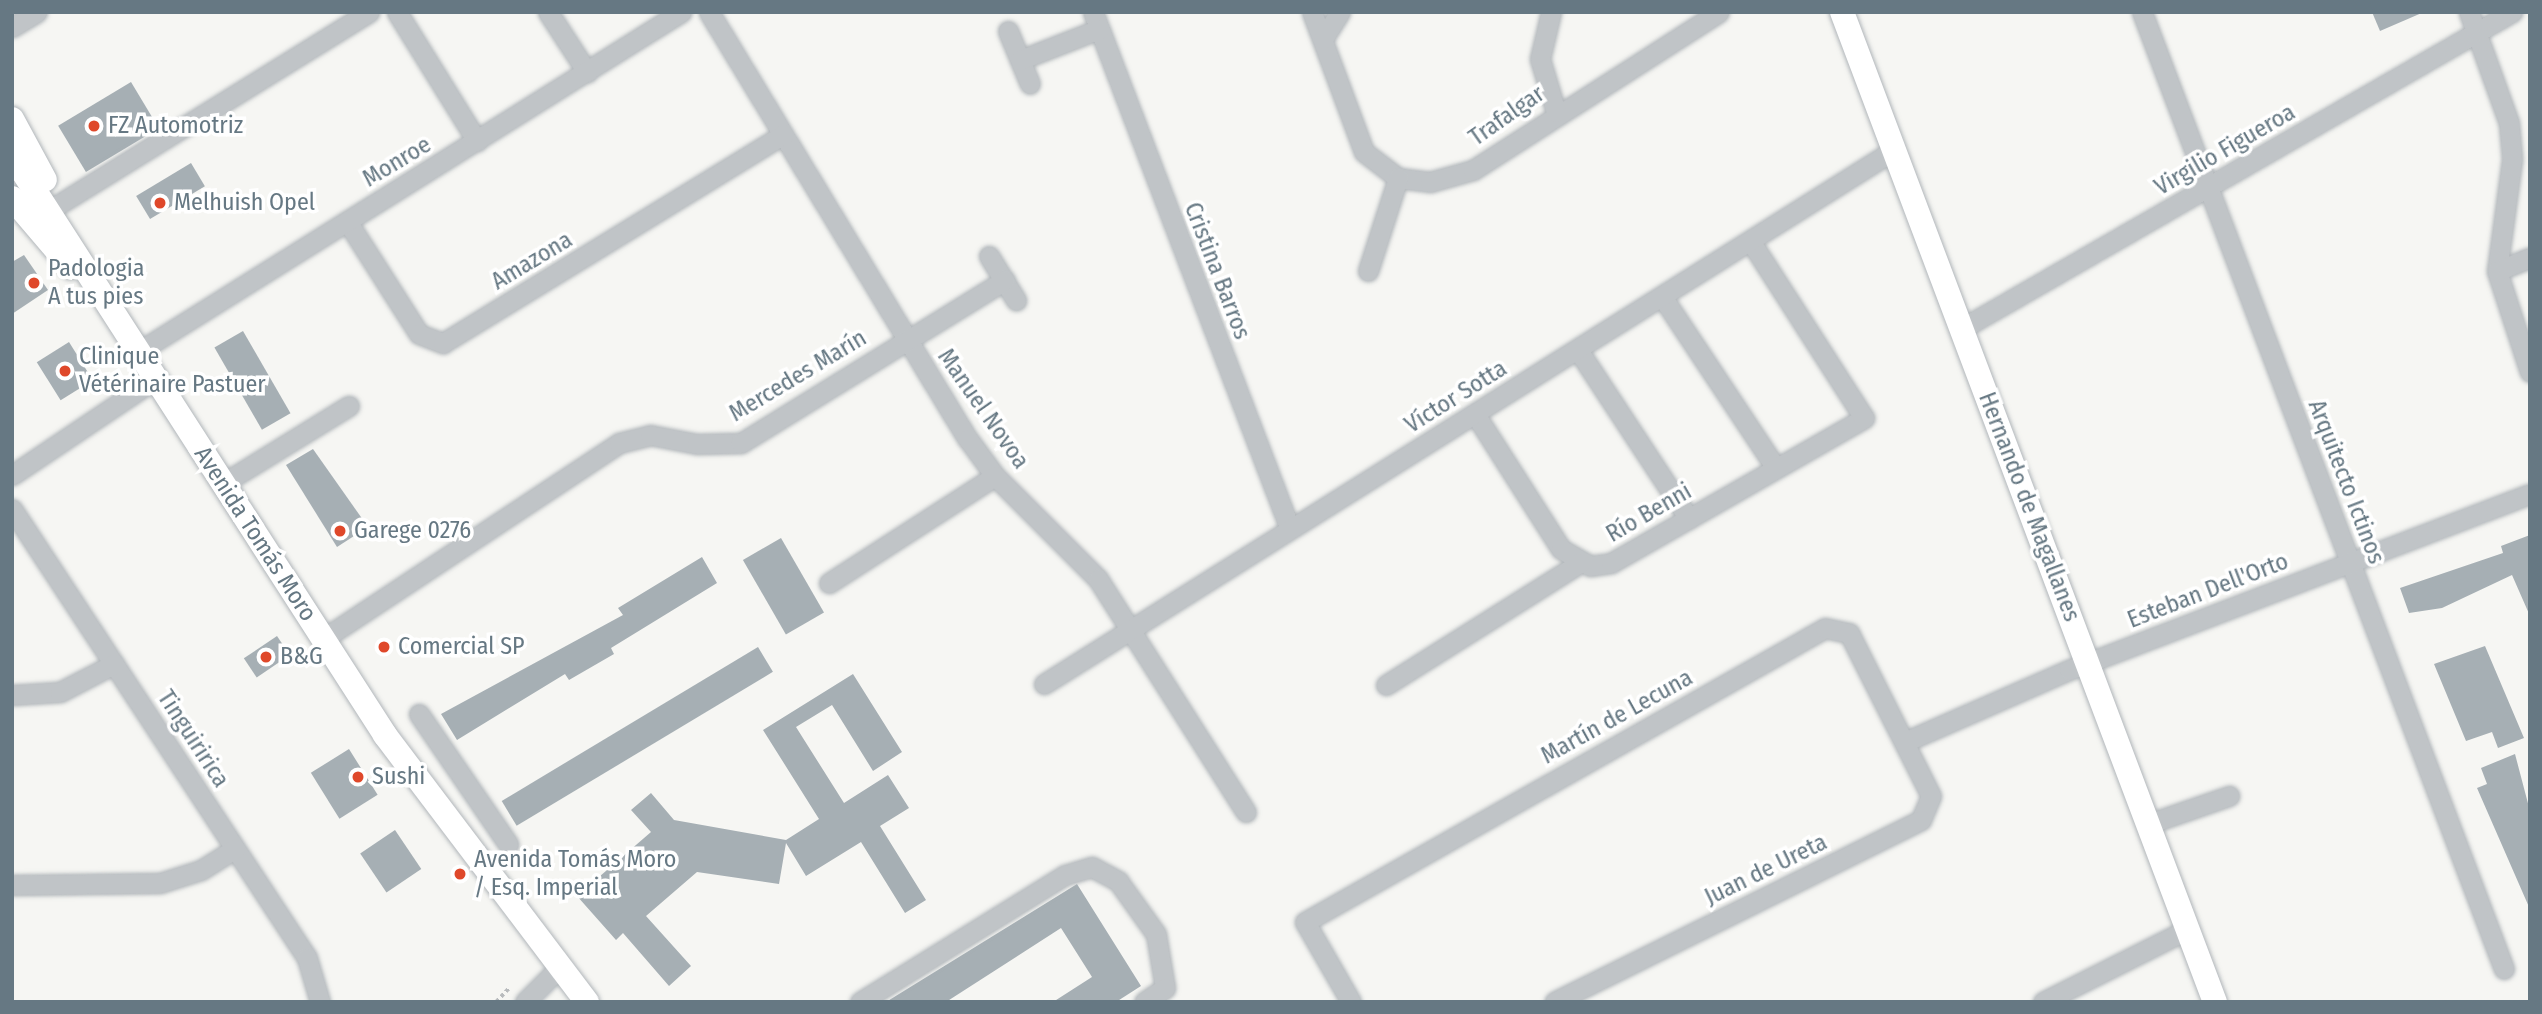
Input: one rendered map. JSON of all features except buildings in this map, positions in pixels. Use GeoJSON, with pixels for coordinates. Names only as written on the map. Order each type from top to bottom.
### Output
{"type":"FeatureCollection","features":[{"type":"Feature","properties":{"kind":"main road","name":"Hernando de Magallanes"},"geometry":{"type":"LineString","coordinates":[[1842,12],[2215,1002]]}},
{"type":"Feature","properties":{"kind":"main road","name":"Avenida Tomás Moro"},"geometry":{"type":"LineString","coordinates":[[12,119],[53,208],[104,299],[222,484],[464,847],[587,1002]]}},
{"type":"Feature","properties":{"kind":"main road","name":"Avenida Tomás Moro"},"geometry":{"type":"LineString","coordinates":[[12,155],[53,208]]}},
{"type":"Feature","properties":{"kind":"main road","name":"Avenida Tomás Moro"},"geometry":{"type":"LineString","coordinates":[[12,198],[104,299]]}},
{"type":"Feature","properties":{"kind":"street"},"geometry":{"type":"LineString","coordinates":[[12,27],[37,12]]}},
{"type":"Feature","properties":{"kind":"street"},"geometry":{"type":"LineString","coordinates":[[53,208],[369,12]]}},
{"type":"Feature","properties":{"kind":"street"},"geometry":{"type":"LineString","coordinates":[[397,12],[477,141]]}},
{"type":"Feature","properties":{"kind":"street"},"geometry":{"type":"LineString","coordinates":[[548,12],[587,72]]}},
{"type":"Feature","properties":{"kind":"street","name":"Manuel Novoa"},"geometry":{"type":"LineString","coordinates":[[709,12],[906,339],[995,476],[1074,549],[1131,629],[1246,812]]}},
{"type":"Feature","properties":{"kind":"street"},"geometry":{"type":"LineString","coordinates":[[1312,12],[1356,141],[1398,178],[1368,271]]}},
{"type":"Feature","properties":{"kind":"street"},"geometry":{"type":"LineString","coordinates":[[1323,39],[1340,12]]}},
{"type":"Feature","properties":{"kind":"street"},"geometry":{"type":"LineString","coordinates":[[1551,12],[1540,59],[1556,112]]}},
{"type":"Feature","properties":{"kind":"street","name":"Trafalgar"},"geometry":{"type":"LineString","coordinates":[[1398,178],[1430,182],[1460,176],[1556,112],[1719,12]]}},
{"type":"Feature","properties":{"kind":"street","name":"Arquitecto Ictinos"},"geometry":{"type":"LineString","coordinates":[[2142,12],[2504,969]]}},
{"type":"Feature","properties":{"kind":"street"},"geometry":{"type":"LineString","coordinates":[[2469,12],[2512,142],[2497,271],[2530,372]]}},
{"type":"Feature","properties":{"kind":"street","name":"Virgilio Figueroa"},"geometry":{"type":"LineString","coordinates":[[1961,329],[2512,12]]}},
{"type":"Feature","properties":{"kind":"street","name":"Monroe"},"geometry":{"type":"LineString","coordinates":[[138,352],[677,13]]}},
{"type":"Feature","properties":{"kind":"street","name":"Cristina Barros"},"geometry":{"type":"LineString","coordinates":[[1020,60],[1096,21],[1290,529]]}},
{"type":"Feature","properties":{"kind":"street"},"geometry":{"type":"LineString","coordinates":[[1009,31],[1030,84]]}},
{"type":"Feature","properties":{"kind":"street","name":"Amazona"},"geometry":{"type":"LineString","coordinates":[[346,221],[419,334],[443,343],[783,135]]}},
{"type":"Feature","properties":{"kind":"street","name":"Víctor Sotta"},"geometry":{"type":"LineString","coordinates":[[1044,684],[1663,298],[1894,150]]}},
{"type":"Feature","properties":{"kind":"street","name":"Río Benni"},"geometry":{"type":"LineString","coordinates":[[1386,685],[1580,563],[1611,563],[1864,418],[1751,242]]}},
{"type":"Feature","properties":{"kind":"street"},"geometry":{"type":"LineString","coordinates":[[989,256],[1016,300]]}},
{"type":"Feature","properties":{"kind":"street"},"geometry":{"type":"LineString","coordinates":[[2497,271],[2530,258]]}},
{"type":"Feature","properties":{"kind":"street","name":"Mercedes Marín"},"geometry":{"type":"LineString","coordinates":[[323,639],[619,443],[650,435],[697,444],[741,443],[1005,280]]}},
{"type":"Feature","properties":{"kind":"street"},"geometry":{"type":"LineString","coordinates":[[1663,298],[1776,468]]}},
{"type":"Feature","properties":{"kind":"street"},"geometry":{"type":"LineString","coordinates":[[1578,350],[1689,519]]}},
{"type":"Feature","properties":{"kind":"street"},"geometry":{"type":"LineString","coordinates":[[12,475],[155,379]]}},
{"type":"Feature","properties":{"kind":"street"},"geometry":{"type":"LineString","coordinates":[[222,484],[349,406]]}},
{"type":"Feature","properties":{"kind":"street"},"geometry":{"type":"LineString","coordinates":[[1475,414],[1561,549],[1580,563]]}},
{"type":"Feature","properties":{"kind":"street"},"geometry":{"type":"LineString","coordinates":[[829,583],[995,476]]}},
{"type":"Feature","properties":{"kind":"street","name":"Esteban Dell'Orto"},"geometry":{"type":"LineString","coordinates":[[1908,741],[2088,662],[2530,494]]}},
{"type":"Feature","properties":{"kind":"street","name":"Tinguiririca"},"geometry":{"type":"LineString","coordinates":[[12,509],[307,958],[320,1002]]}},
{"type":"Feature","properties":{"kind":"street","name":"Martín de Lecuna"},"geometry":{"type":"LineString","coordinates":[[1351,1002],[1305,922],[1825,628],[1854,639],[1908,741]]}},
{"type":"Feature","properties":{"kind":"street"},"geometry":{"type":"LineString","coordinates":[[12,695],[60,692],[114,664]]}},
{"type":"Feature","properties":{"kind":"street"},"geometry":{"type":"LineString","coordinates":[[419,714],[508,844]]}},
{"type":"Feature","properties":{"kind":"street","name":"Juan de Ureta"},"geometry":{"type":"LineString","coordinates":[[1555,1002],[1922,820],[1931,796],[1908,741]]}},
{"type":"Feature","properties":{"kind":"street"},"geometry":{"type":"LineString","coordinates":[[2148,824],[2229,796]]}},
{"type":"Feature","properties":{"kind":"street"},"geometry":{"type":"LineString","coordinates":[[12,885],[160,883],[201,870],[235,849]]}},
{"type":"Feature","properties":{"kind":"street"},"geometry":{"type":"LineString","coordinates":[[860,1002],[1065,875],[1092,867],[1118,881],[1156,934],[1165,988],[1144,1002]]}},
{"type":"Feature","properties":{"kind":"street"},"geometry":{"type":"LineString","coordinates":[[2043,1002],[2188,929]]}},
{"type":"Feature","properties":{"kind":"street"},"geometry":{"type":"LineString","coordinates":[[525,1002],[559,968]]}},
{"type":"Feature","properties":{"kind":"place","name":"FZ Automotriz"},"geometry":{"type":"Point","coordinates":[94,126]}},
{"type":"Feature","properties":{"kind":"place","name":"Melhuish Opel"},"geometry":{"type":"Point","coordinates":[160,203]}},
{"type":"Feature","properties":{"kind":"place","name":"Padologia A tus pies"},"geometry":{"type":"Point","coordinates":[34,283]}},
{"type":"Feature","properties":{"kind":"place","name":"Clinique Vétérinaire Pastuer"},"geometry":{"type":"Point","coordinates":[65,371]}},
{"type":"Feature","properties":{"kind":"place","name":"Garege 0276"},"geometry":{"type":"Point","coordinates":[340,531]}},
{"type":"Feature","properties":{"kind":"place","name":"Comercial SP"},"geometry":{"type":"Point","coordinates":[384,647]}},
{"type":"Feature","properties":{"kind":"place","name":"B&G"},"geometry":{"type":"Point","coordinates":[266,657]}},
{"type":"Feature","properties":{"kind":"place","name":"Sushi"},"geometry":{"type":"Point","coordinates":[358,777]}},
{"type":"Feature","properties":{"kind":"place","name":"Avenida Tomás Moro / Esq. Imperial"},"geometry":{"type":"Point","coordinates":[460,874]}}]}
